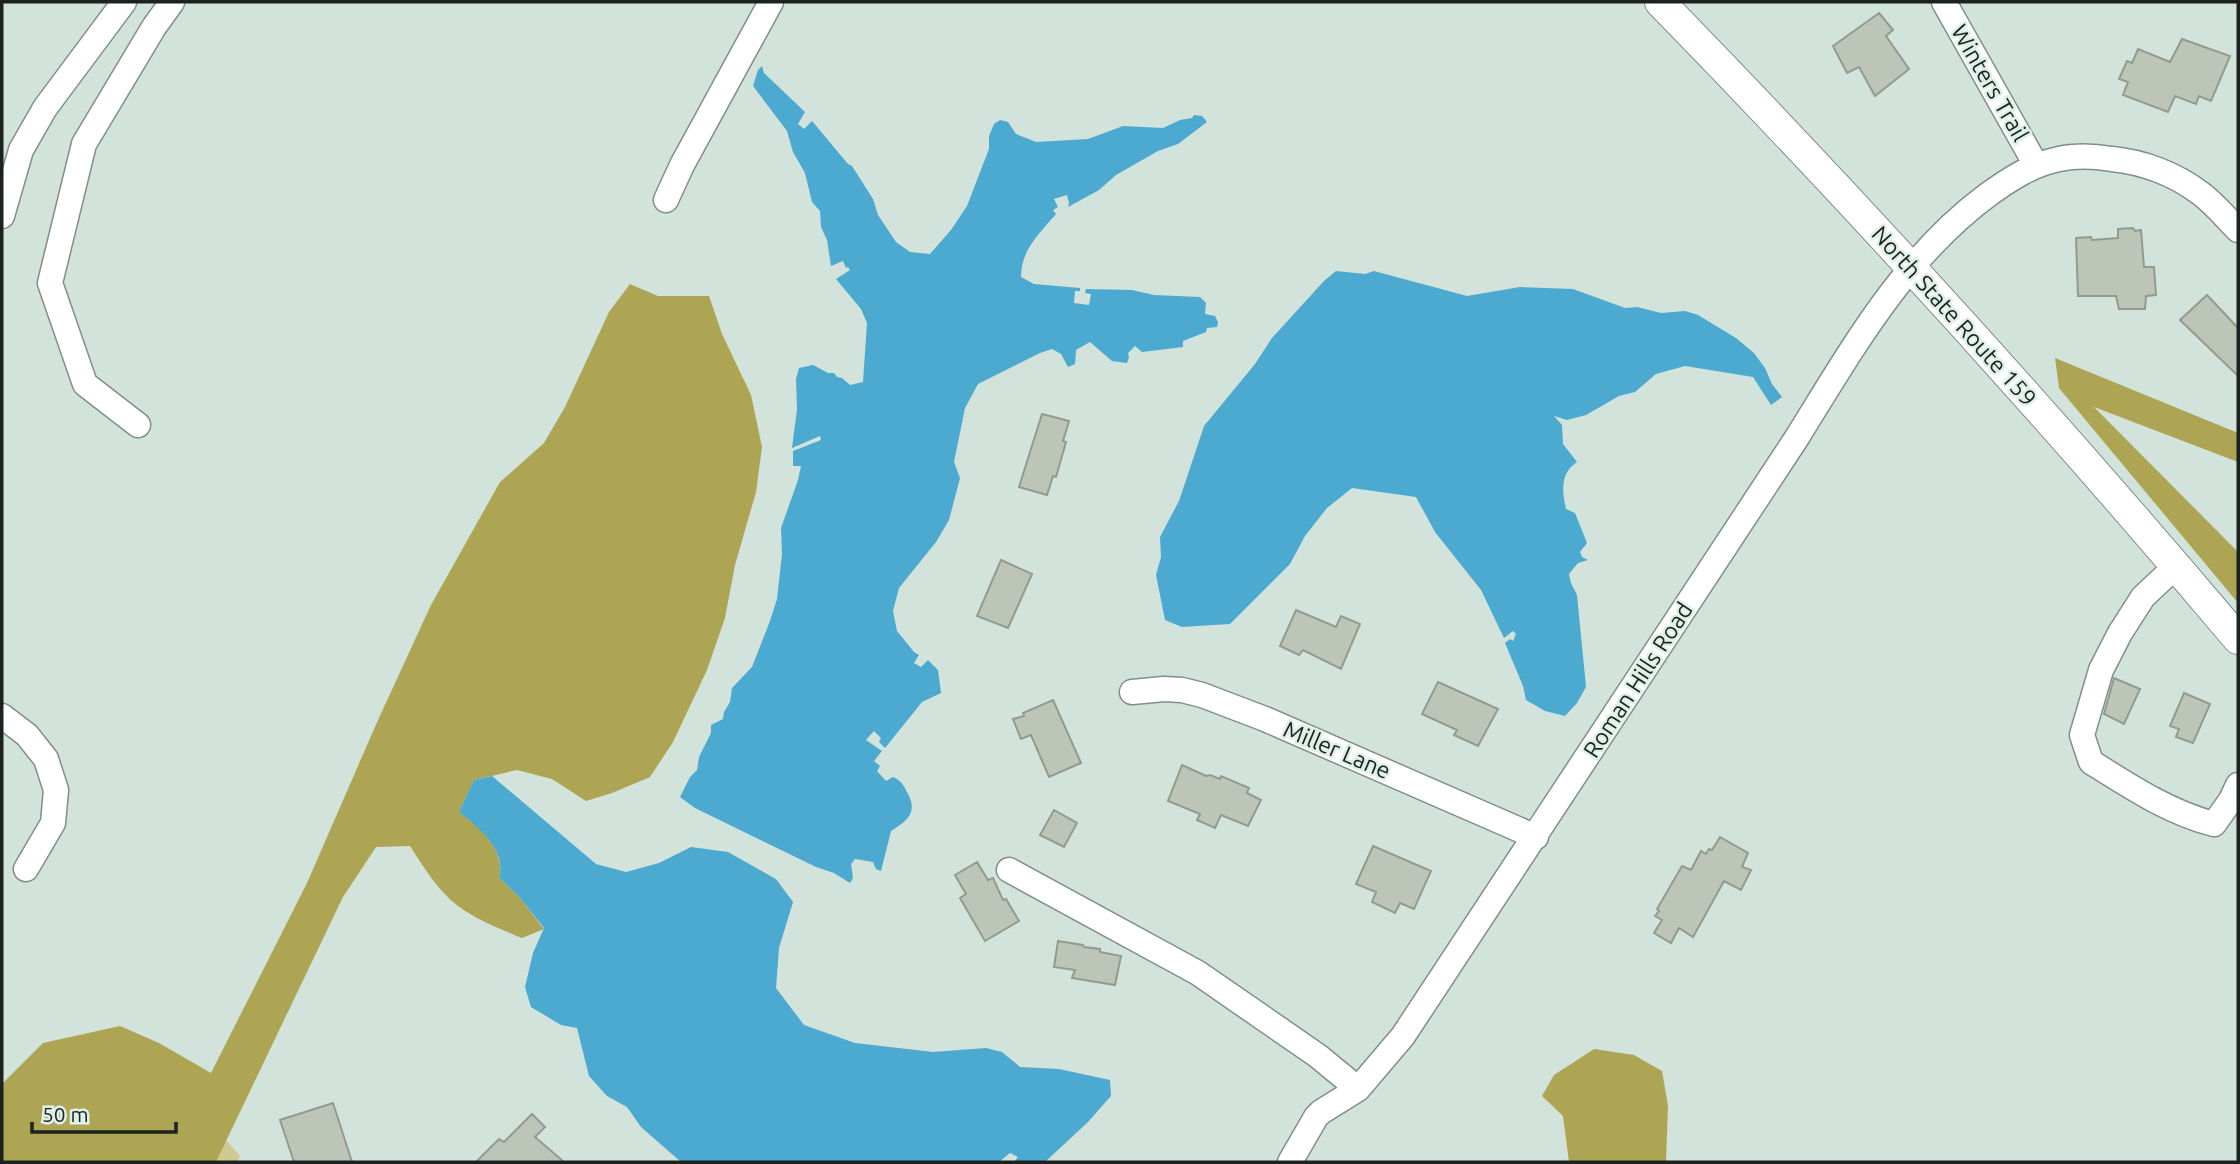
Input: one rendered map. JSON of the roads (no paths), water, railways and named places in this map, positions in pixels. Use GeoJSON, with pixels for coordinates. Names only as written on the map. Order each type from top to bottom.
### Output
{"type":"FeatureCollection","features":[{"type":"Feature","properties":{"kind":"main road","name":"North State Route 159"},"geometry":{"type":"LineString","coordinates":[[1660,2],[1911,266],[2238,639]]}},
{"type":"Feature","properties":{"kind":"street"},"geometry":{"type":"LineString","coordinates":[[2,216],[21,150],[45,108],[124,2]]}},
{"type":"Feature","properties":{"kind":"street"},"geometry":{"type":"LineString","coordinates":[[138,425],[85,384],[50,283],[84,144],[154,27],[172,2]]}},
{"type":"Feature","properties":{"kind":"street"},"geometry":{"type":"LineString","coordinates":[[666,200],[682,165],[771,2]]}},
{"type":"Feature","properties":{"kind":"street","name":"Winters Trail"},"geometry":{"type":"LineString","coordinates":[[1944,2],[2036,165]]}},
{"type":"Feature","properties":{"kind":"street","name":"Roman Hills Road"},"geometry":{"type":"LineString","coordinates":[[1290,1162],[1316,1117],[1359,1089],[1403,1036],[1536,837],[1855,345],[1911,266],[1936,238],[1972,207],[2036,165],[2085,155],[2124,160],[2150,167],[2177,179],[2202,194],[2238,230]]}},
{"type":"Feature","properties":{"kind":"street"},"geometry":{"type":"LineString","coordinates":[[2176,566],[2143,597],[2120,633],[2101,670],[2082,735],[2091,762],[2193,819],[2214,824],[2238,785]]}},
{"type":"Feature","properties":{"kind":"street","name":"Miller Lane"},"geometry":{"type":"LineString","coordinates":[[1132,692],[1164,689],[1202,695],[1265,719],[1536,837]]}},
{"type":"Feature","properties":{"kind":"street"},"geometry":{"type":"LineString","coordinates":[[2,716],[27,735],[46,759],[56,790],[53,823],[26,869]]}},
{"type":"Feature","properties":{"kind":"street"},"geometry":{"type":"LineString","coordinates":[[1009,870],[1198,973],[1318,1056],[1359,1089]]}},
{"type":"Feature","properties":{"kind":"water"},"geometry":{"type":"Polygon","coordinates":[[[762,66],[764,73],[805,112],[798,124],[804,129],[812,121],[852,166],[896,242],[910,252],[930,254],[951,230],[967,206],[989,149],[989,136],[994,124],[1000,120],[1008,122],[1016,134],[1036,142],[1088,139],[1123,126],[1163,128],[1194,115],[1202,116],[1207,122],[1178,144],[1158,151],[1116,175],[1099,190],[1068,207],[1067,195],[1054,199],[1058,207],[1053,210],[1056,214],[1028,250],[1021,277],[1034,284],[1080,288],[1080,291],[1075,291],[1074,303],[1089,305],[1091,294],[1085,293],[1086,289],[1132,290],[1154,295],[1200,297],[1206,303],[1205,314],[1215,316],[1217,327],[1207,328],[1206,332],[1183,341],[1183,347],[1142,352],[1135,346],[1128,353],[1127,363],[1112,361],[1090,342],[1076,350],[1075,364],[1068,367],[1061,354],[1052,349],[978,384],[965,408],[954,462],[960,478],[949,520],[936,542],[899,588],[893,611],[897,631],[919,655],[914,663],[921,667],[928,660],[938,670],[941,693],[922,702],[885,748],[874,731],[866,740],[882,751],[874,761],[880,766],[877,771],[886,781],[893,777],[899,780],[911,801],[911,811],[906,820],[891,831],[881,871],[876,869],[873,862],[855,859],[851,864],[853,878],[850,883],[695,808],[680,797],[690,777],[697,770],[699,757],[711,733],[711,725],[723,719],[732,688],[752,667],[777,599],[782,554],[781,528],[801,466],[793,466],[793,451],[821,440],[820,436],[792,448],[799,368],[813,365],[828,373],[834,373],[850,385],[863,382],[867,323],[861,309],[836,279],[850,270],[843,261],[831,266],[827,240],[821,227],[820,211],[812,202],[805,173],[793,152],[787,131],[753,86],[762,66]]]}},
{"type":"Feature","properties":{"kind":"water"},"geometry":{"type":"Polygon","coordinates":[[[1336,271],[1365,274],[1374,271],[1467,296],[1520,287],[1573,289],[1625,308],[1637,307],[1661,313],[1685,311],[1698,315],[1736,338],[1754,353],[1782,397],[1771,405],[1753,377],[1685,366],[1656,374],[1635,392],[1619,396],[1586,415],[1567,420],[1554,416],[1562,425],[1563,444],[1577,462],[1571,466],[1565,477],[1564,496],[1566,509],[1575,513],[1587,543],[1580,552],[1582,557],[1588,560],[1578,563],[1569,574],[1577,595],[1586,687],[1565,716],[1545,711],[1526,700],[1505,643],[1510,639],[1513,641],[1516,634],[1513,631],[1504,638],[1481,590],[1435,532],[1416,497],[1352,488],[1327,508],[1305,536],[1290,564],[1230,624],[1182,627],[1165,620],[1156,575],[1161,557],[1160,537],[1179,501],[1204,426],[1255,364],[1272,338],[1336,271]]]}},
{"type":"Feature","properties":{"kind":"water"},"geometry":{"type":"Polygon","coordinates":[[[492,776],[596,864],[626,872],[659,863],[691,847],[728,852],[776,879],[793,902],[779,948],[776,988],[804,1025],[855,1043],[933,1052],[986,1048],[1002,1052],[1020,1067],[1059,1069],[1110,1080],[1111,1096],[1088,1122],[1045,1162],[1014,1162],[1018,1157],[1010,1153],[999,1162],[681,1162],[641,1127],[627,1107],[607,1096],[589,1076],[577,1028],[561,1025],[531,1007],[525,987],[533,953],[544,928],[499,877],[499,858],[489,840],[459,812],[474,780],[492,776]]]}}]}
